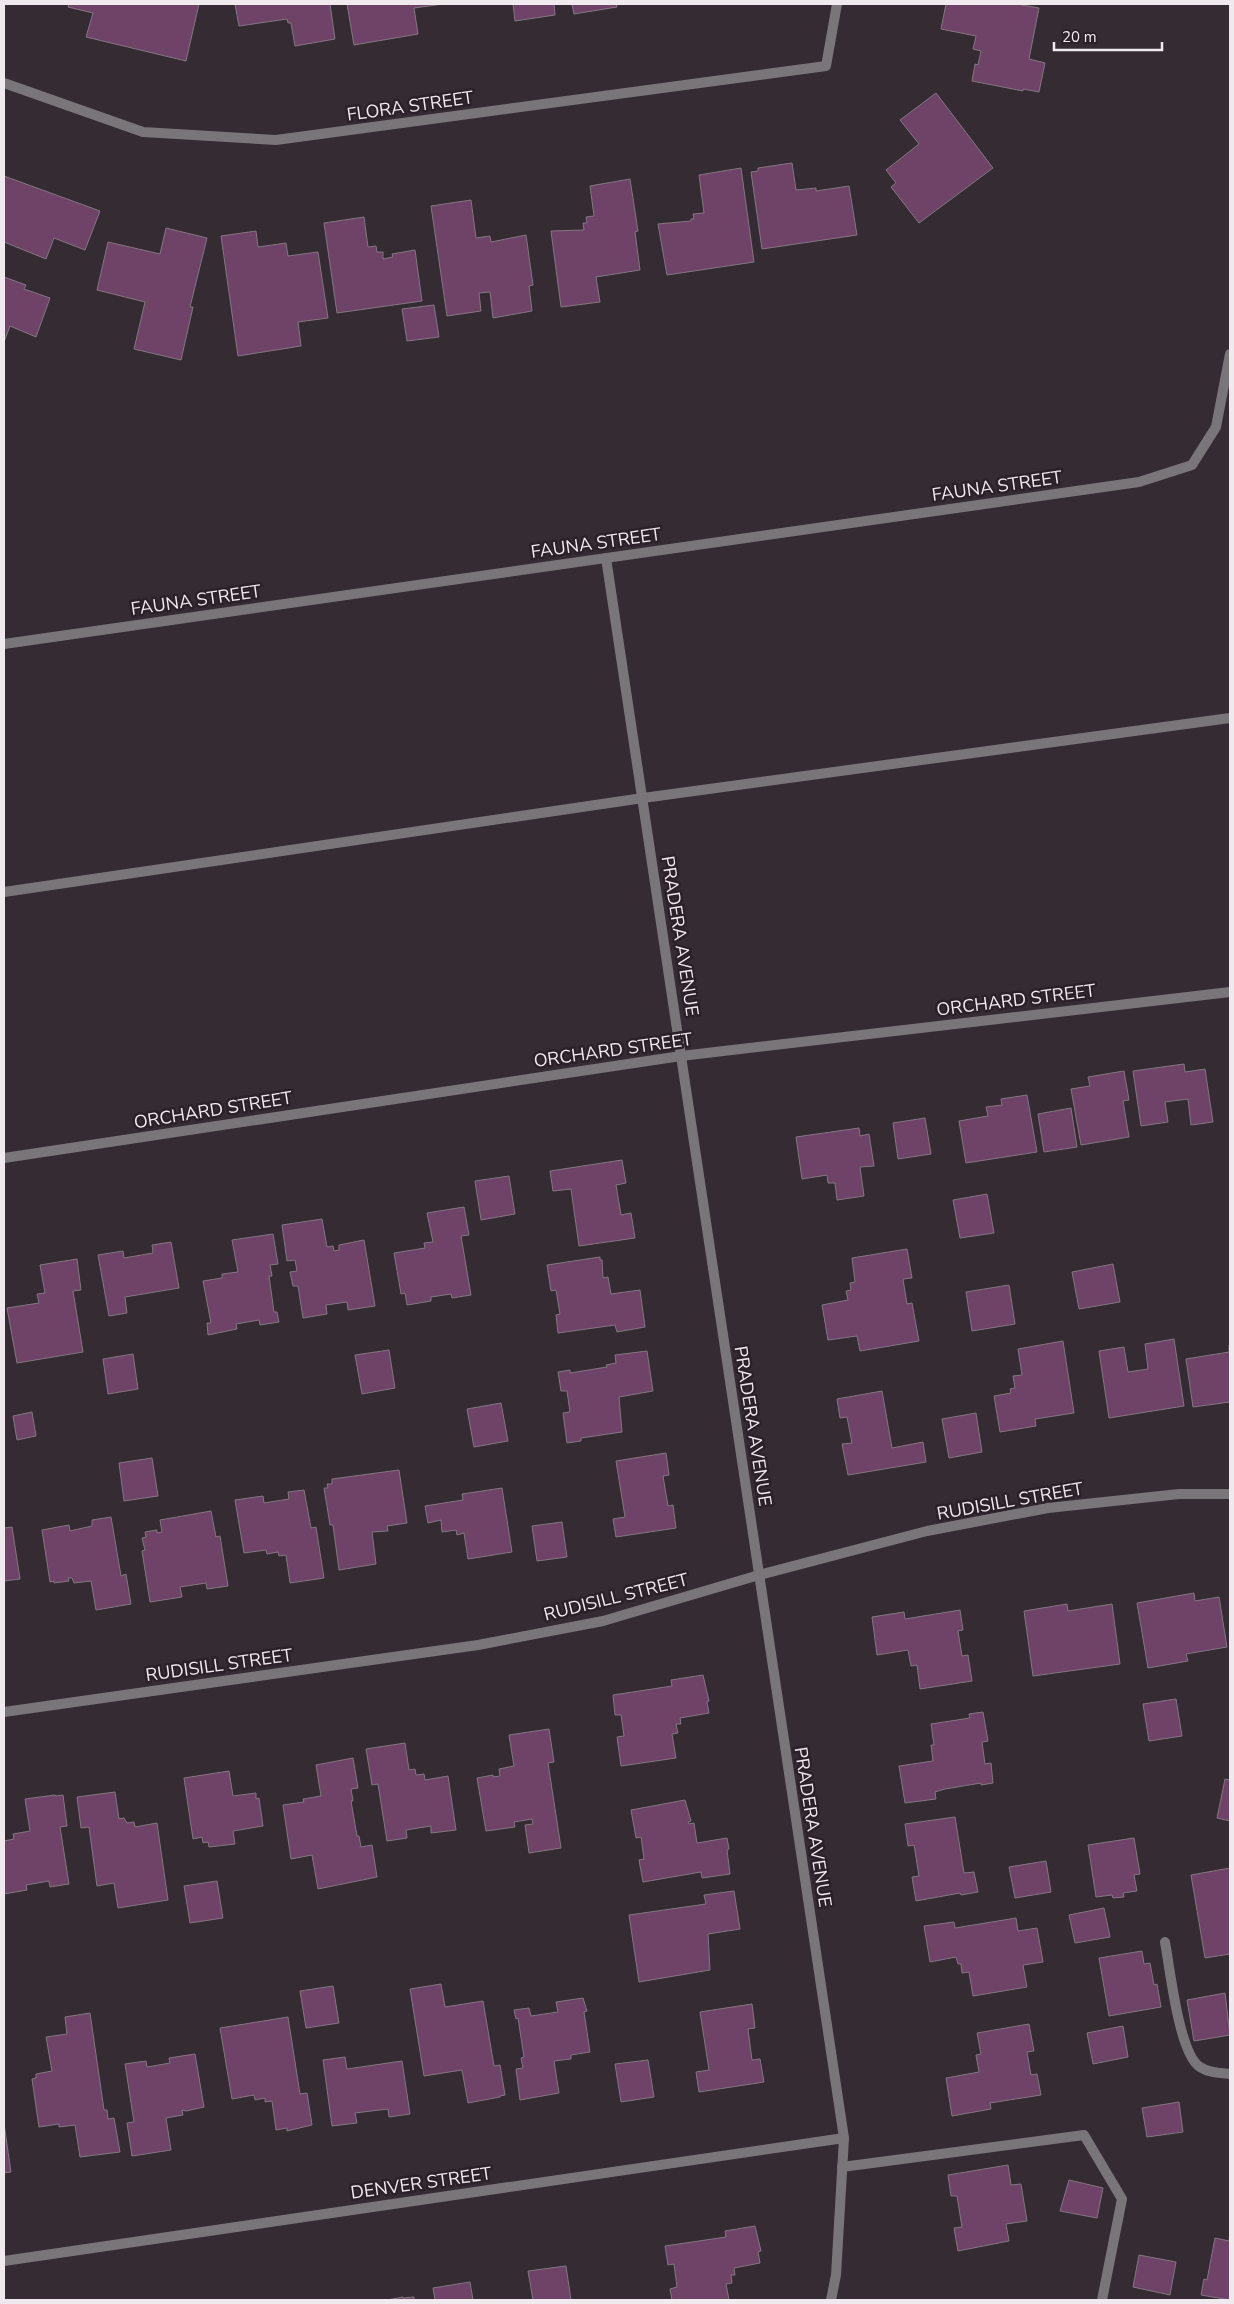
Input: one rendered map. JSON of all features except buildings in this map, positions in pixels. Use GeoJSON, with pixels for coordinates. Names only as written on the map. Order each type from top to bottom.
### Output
{"type":"FeatureCollection","features":[{"type":"Feature","properties":{"kind":"street","name":"FLORA STREET"},"geometry":{"type":"LineString","coordinates":[[4,83],[143,132],[276,140],[826,66],[838,4]]}},
{"type":"Feature","properties":{"kind":"street","name":"FAUNA STREET"},"geometry":{"type":"LineString","coordinates":[[4,644],[1139,482],[1192,465],[1216,427],[1230,354]]}},
{"type":"Feature","properties":{"kind":"street","name":"PRADERA AVENUE"},"geometry":{"type":"LineString","coordinates":[[606,558],[844,2138],[836,2276],[831,2300]]}},
{"type":"Feature","properties":{"kind":"street"},"geometry":{"type":"LineString","coordinates":[[4,892],[642,798],[1230,718]]}},
{"type":"Feature","properties":{"kind":"street","name":"ORCHARD STREET"},"geometry":{"type":"LineString","coordinates":[[4,1158],[681,1056],[1230,992]]}},
{"type":"Feature","properties":{"kind":"street","name":"RUDISILL STREET"},"geometry":{"type":"LineString","coordinates":[[4,1712],[478,1645],[603,1621],[759,1575],[927,1531],[1048,1508],[1179,1494],[1230,1494]]}},
{"type":"Feature","properties":{"kind":"street"},"geometry":{"type":"LineString","coordinates":[[1165,1942],[1182,2033],[1189,2054],[1200,2067],[1216,2073],[1230,2074]]}},
{"type":"Feature","properties":{"kind":"street"},"geometry":{"type":"LineString","coordinates":[[842,2167],[1084,2135],[1122,2199],[1102,2300]]}},
{"type":"Feature","properties":{"kind":"street","name":"DENVER STREET"},"geometry":{"type":"LineString","coordinates":[[4,2261],[844,2138]]}}]}
